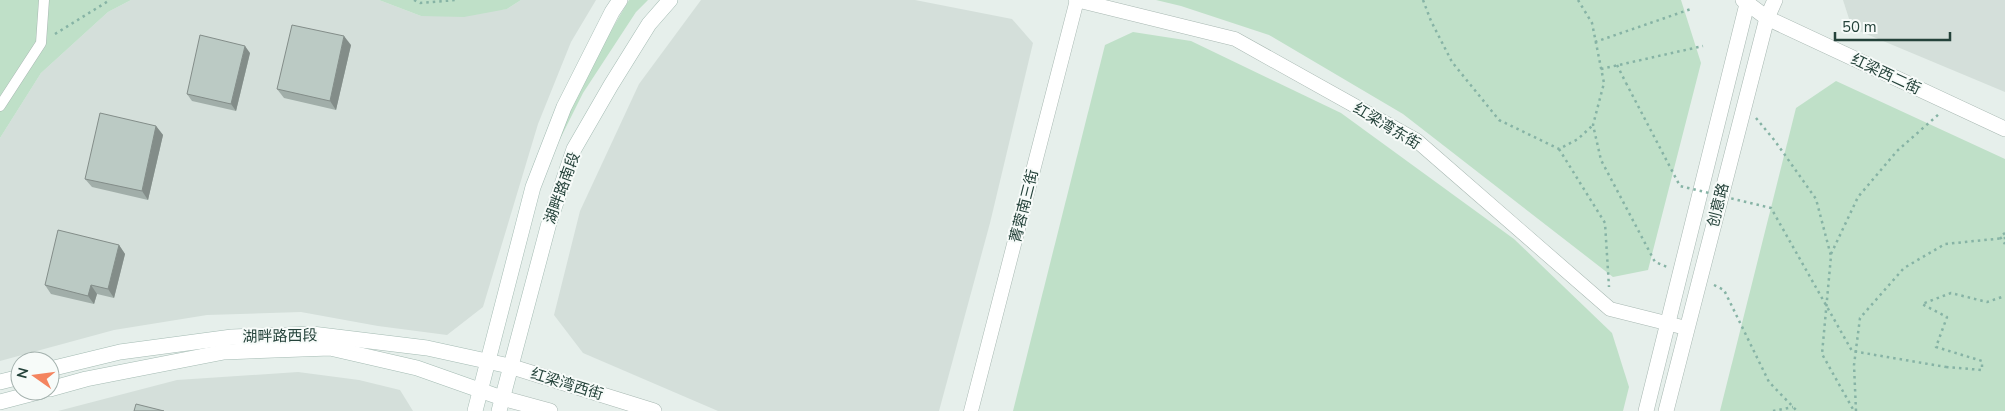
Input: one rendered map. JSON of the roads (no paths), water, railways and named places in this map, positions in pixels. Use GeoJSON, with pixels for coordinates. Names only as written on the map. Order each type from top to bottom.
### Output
{"type":"FeatureCollection","features":[{"type":"Feature","properties":{"kind":"main road","name":"湖畔路南段"},"geometry":{"type":"LineString","coordinates":[[475,411],[534,187],[564,107],[612,12],[620,0]]}},
{"type":"Feature","properties":{"kind":"main road","name":"湖畔路南段"},"geometry":{"type":"LineString","coordinates":[[500,404],[549,223],[574,149],[649,24],[670,0]]}},
{"type":"Feature","properties":{"kind":"main road","name":"创意路"},"geometry":{"type":"LineString","coordinates":[[1666,411],[1744,103],[1767,18],[1775,0]]}},
{"type":"Feature","properties":{"kind":"main road","name":"创意路"},"geometry":{"type":"LineString","coordinates":[[1646,411],[1746,1]]}},
{"type":"Feature","properties":{"kind":"main road","name":"红梁西二街"},"geometry":{"type":"LineString","coordinates":[[1746,1],[1767,18],[2005,129]]}},
{"type":"Feature","properties":{"kind":"main road","name":"湖畔路西段"},"geometry":{"type":"LineString","coordinates":[[60,367],[120,352],[232,337],[312,334],[427,348],[509,366]]}},
{"type":"Feature","properties":{"kind":"main road","name":"湖畔路西段"},"geometry":{"type":"LineString","coordinates":[[60,386],[86,379],[224,352],[330,348],[417,368],[481,390],[500,404]]}},
{"type":"Feature","properties":{"kind":"main road","name":"红梁湾西街"},"geometry":{"type":"LineString","coordinates":[[509,366],[654,411]]}},
{"type":"Feature","properties":{"kind":"main road","name":"红梁湾西街"},"geometry":{"type":"LineString","coordinates":[[500,404],[550,411]]}},
{"type":"Feature","properties":{"kind":"street"},"geometry":{"type":"LineString","coordinates":[[0,106],[41,43],[44,0]]}},
{"type":"Feature","properties":{"kind":"street","name":"红梁湾东街"},"geometry":{"type":"LineString","coordinates":[[1076,0],[1235,39],[1416,140],[1610,309],[1686,328]]}},
{"type":"Feature","properties":{"kind":"street","name":"菁蓉南三街"},"geometry":{"type":"LineString","coordinates":[[971,411],[1076,0]]}}]}
